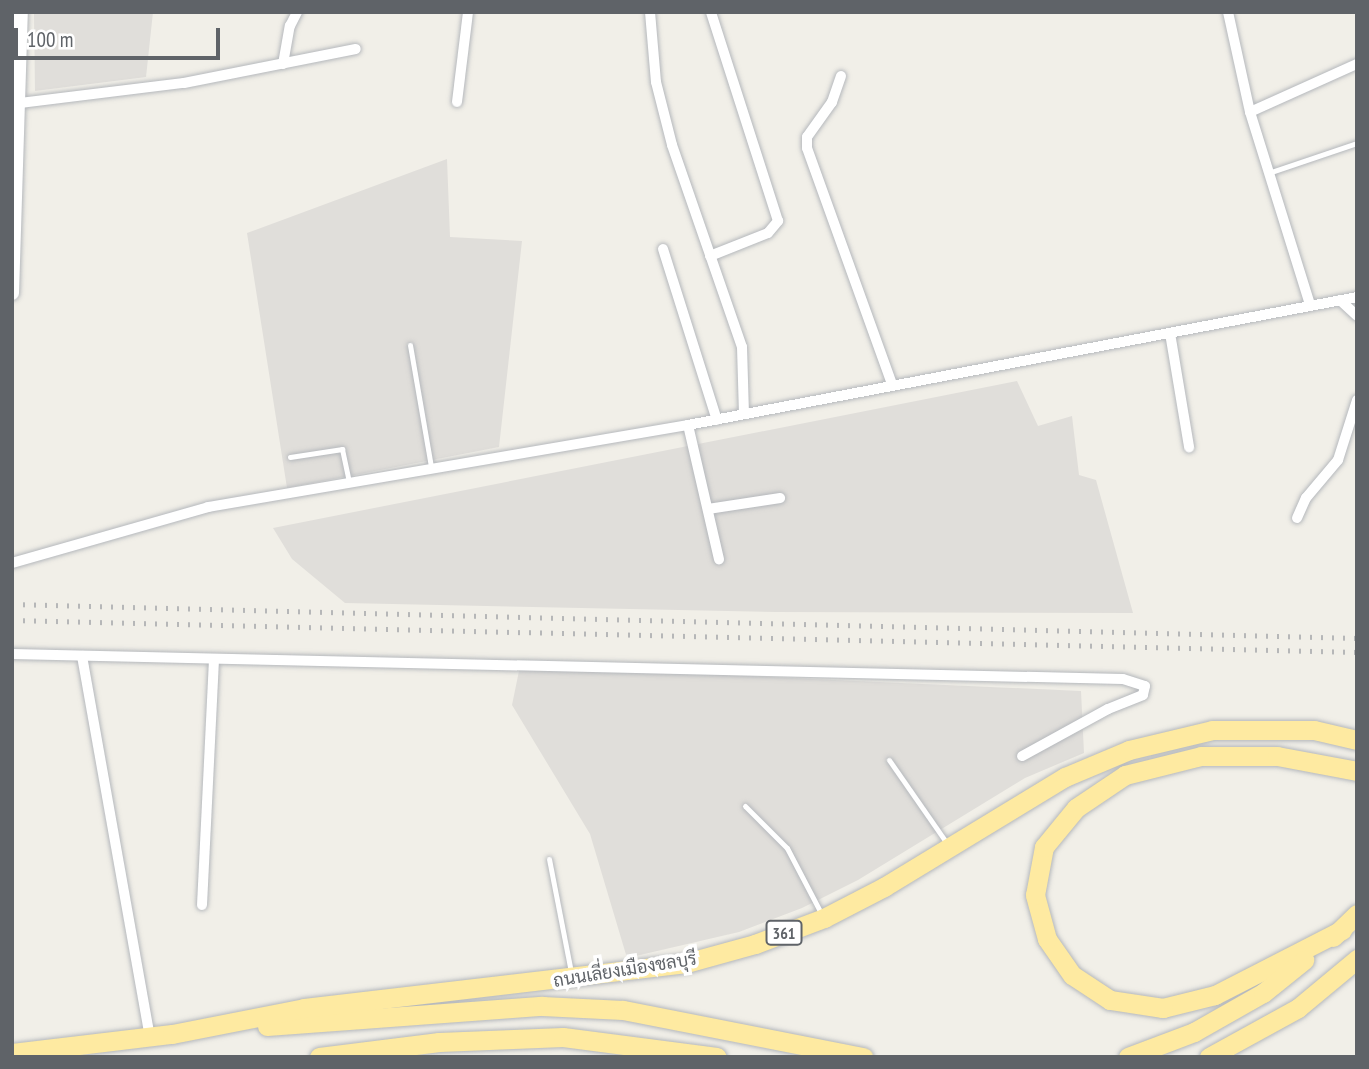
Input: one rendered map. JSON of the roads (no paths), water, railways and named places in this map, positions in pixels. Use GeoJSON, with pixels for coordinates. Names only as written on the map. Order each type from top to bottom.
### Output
{"type":"FeatureCollection","features":[{"type":"Feature","properties":{"kind":"highway","name":"ถนนเลี่ยงเมืองชลบุรี"},"geometry":{"type":"LineString","coordinates":[[12,1052],[172,1034],[304,1008],[572,979],[686,963],[755,944],[824,918],[950,848],[1065,777],[1129,750],[1212,730],[1314,730],[1357,740]]}},
{"type":"Feature","properties":{"kind":"highway"},"geometry":{"type":"LineString","coordinates":[[1342,930],[1215,995],[1163,1008],[1110,1000],[1072,975],[1046,939],[1035,895],[1044,847],[1076,808],[1125,775],[1201,756],[1277,756],[1357,771]]}},
{"type":"Feature","properties":{"kind":"highway"},"geometry":{"type":"LineString","coordinates":[[1128,1057],[1194,1032],[1263,993],[1342,930],[1357,914]]}},
{"type":"Feature","properties":{"kind":"highway"},"geometry":{"type":"LineString","coordinates":[[1209,1057],[1298,1008],[1357,959]]}},
{"type":"Feature","properties":{"kind":"highway"},"geometry":{"type":"LineString","coordinates":[[172,1034],[542,1006],[623,1010],[863,1057]]}},
{"type":"Feature","properties":{"kind":"highway"},"geometry":{"type":"LineString","coordinates":[[319,1057],[439,1042],[563,1037],[718,1057]]}},
{"type":"Feature","properties":{"kind":"street"},"geometry":{"type":"LineString","coordinates":[[12,292],[21,12]]}},
{"type":"Feature","properties":{"kind":"street"},"geometry":{"type":"LineString","coordinates":[[283,64],[297,12]]}},
{"type":"Feature","properties":{"kind":"street"},"geometry":{"type":"LineString","coordinates":[[457,102],[468,12]]}},
{"type":"Feature","properties":{"kind":"street"},"geometry":{"type":"LineString","coordinates":[[650,12],[656,82],[710,256],[742,347],[744,413]]}},
{"type":"Feature","properties":{"kind":"street"},"geometry":{"type":"LineString","coordinates":[[710,256],[768,233],[778,221],[711,12]]}},
{"type":"Feature","properties":{"kind":"street"},"geometry":{"type":"LineString","coordinates":[[1228,12],[1250,112],[1310,305]]}},
{"type":"Feature","properties":{"kind":"street"},"geometry":{"type":"LineString","coordinates":[[19,103],[184,83],[356,49]]}},
{"type":"Feature","properties":{"kind":"street"},"geometry":{"type":"LineString","coordinates":[[1250,112],[1357,64]]}},
{"type":"Feature","properties":{"kind":"street"},"geometry":{"type":"LineString","coordinates":[[841,76],[832,102],[807,137],[807,148],[892,384]]}},
{"type":"Feature","properties":{"kind":"street"},"geometry":{"type":"LineString","coordinates":[[663,249],[717,420]]}},
{"type":"Feature","properties":{"kind":"street"},"geometry":{"type":"LineString","coordinates":[[12,563],[208,507],[717,420],[892,384],[1357,297]]}},
{"type":"Feature","properties":{"kind":"street"},"geometry":{"type":"LineString","coordinates":[[1340,300],[1357,316]]}},
{"type":"Feature","properties":{"kind":"street"},"geometry":{"type":"LineString","coordinates":[[1170,333],[1188,447]]}},
{"type":"Feature","properties":{"kind":"street"},"geometry":{"type":"LineString","coordinates":[[1297,518],[1306,498],[1338,460],[1357,400]]}},
{"type":"Feature","properties":{"kind":"street"},"geometry":{"type":"LineString","coordinates":[[688,425],[719,559]]}},
{"type":"Feature","properties":{"kind":"street"},"geometry":{"type":"LineString","coordinates":[[708,509],[780,498]]}},
{"type":"Feature","properties":{"kind":"street"},"geometry":{"type":"LineString","coordinates":[[12,654],[1123,679],[1145,686],[1143,695],[1108,709],[1022,756]]}},
{"type":"Feature","properties":{"kind":"street"},"geometry":{"type":"LineString","coordinates":[[82,656],[150,1037]]}},
{"type":"Feature","properties":{"kind":"street"},"geometry":{"type":"LineString","coordinates":[[202,905],[214,660]]}},
{"type":"Feature","properties":{"kind":"lane"},"geometry":{"type":"LineString","coordinates":[[1268,173],[1357,143]]}},
{"type":"Feature","properties":{"kind":"lane"},"geometry":{"type":"LineString","coordinates":[[410,345],[431,467]]}},
{"type":"Feature","properties":{"kind":"lane"},"geometry":{"type":"LineString","coordinates":[[290,457],[342,449],[349,482]]}},
{"type":"Feature","properties":{"kind":"lane"},"geometry":{"type":"LineString","coordinates":[[889,760],[950,848]]}},
{"type":"Feature","properties":{"kind":"lane"},"geometry":{"type":"LineString","coordinates":[[745,806],[787,848],[824,918]]}},
{"type":"Feature","properties":{"kind":"lane"},"geometry":{"type":"LineString","coordinates":[[549,859],[572,979]]}},
{"type":"Feature","properties":{"kind":"railway"},"geometry":{"type":"LineString","coordinates":[[12,604],[1357,638]]}},
{"type":"Feature","properties":{"kind":"railway"},"geometry":{"type":"LineString","coordinates":[[12,620],[1357,652]]}}]}
